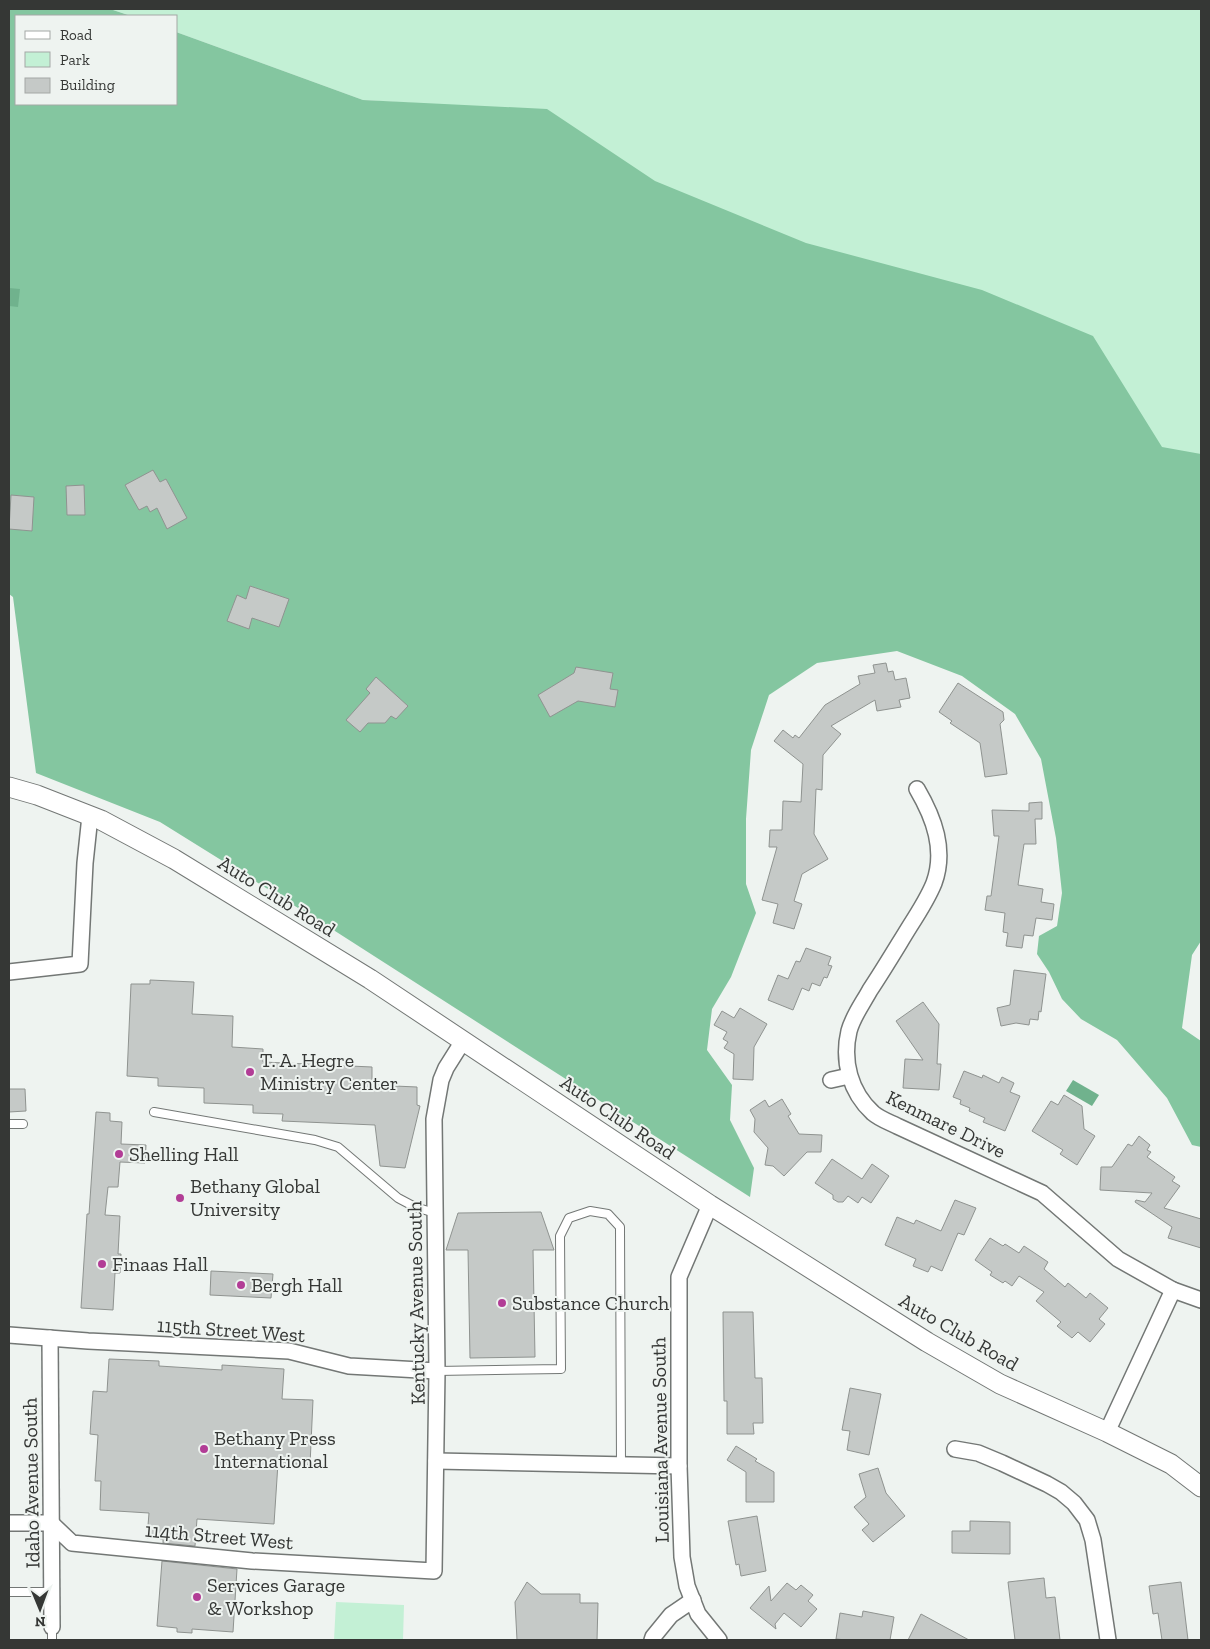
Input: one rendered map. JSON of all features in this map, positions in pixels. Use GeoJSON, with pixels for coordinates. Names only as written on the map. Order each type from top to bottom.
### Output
{"type":"FeatureCollection","features":[{"type":"Feature","properties":{"kind":"street","name":"Auto Club Road"},"geometry":{"type":"LineString","coordinates":[[9,786],[102,820],[182,864],[370,979],[710,1205],[926,1342],[1000,1384],[1107,1432],[1171,1464],[1201,1487]]}},
{"type":"Feature","properties":{"kind":"street","name":"Kenmare Drive"},"geometry":{"type":"LineString","coordinates":[[917,789],[930,811],[936,834],[938,858],[934,882],[924,904],[860,1007],[850,1029],[846,1052],[849,1076],[859,1097],[874,1114],[1042,1194],[1118,1258],[1173,1290],[1201,1300]]}},
{"type":"Feature","properties":{"kind":"street"},"geometry":{"type":"LineString","coordinates":[[9,972],[80,964],[84,863],[90,816]]}},
{"type":"Feature","properties":{"kind":"street","name":"Kentucky Avenue South"},"geometry":{"type":"LineString","coordinates":[[434,1571],[438,1371],[434,1119],[441,1080],[446,1068],[463,1041]]}},
{"type":"Feature","properties":{"kind":"street"},"geometry":{"type":"LineString","coordinates":[[830,1080],[849,1076]]}},
{"type":"Feature","properties":{"kind":"street","name":"Louisiana Avenue South"},"geometry":{"type":"LineString","coordinates":[[710,1205],[679,1277],[679,1466],[682,1556],[687,1586],[698,1614],[718,1640]]}},
{"type":"Feature","properties":{"kind":"street"},"geometry":{"type":"LineString","coordinates":[[1107,1432],[1173,1290]]}},
{"type":"Feature","properties":{"kind":"street","name":"115th Street West"},"geometry":{"type":"LineString","coordinates":[[9,1335],[289,1351],[349,1366],[438,1371]]}},
{"type":"Feature","properties":{"kind":"street","name":"Idaho Avenue South"},"geometry":{"type":"LineString","coordinates":[[50,1338],[52,1634]]}},
{"type":"Feature","properties":{"kind":"street"},"geometry":{"type":"LineString","coordinates":[[955,1449],[978,1453],[1002,1462],[1047,1484],[1074,1503],[1087,1520],[1093,1540],[1108,1640]]}},
{"type":"Feature","properties":{"kind":"street"},"geometry":{"type":"LineString","coordinates":[[436,1461],[679,1466]]}},
{"type":"Feature","properties":{"kind":"street"},"geometry":{"type":"LineString","coordinates":[[9,1523],[51,1523]]}},
{"type":"Feature","properties":{"kind":"street","name":"114th Street West"},"geometry":{"type":"LineString","coordinates":[[51,1523],[72,1543],[252,1561],[434,1571]]}},
{"type":"Feature","properties":{"kind":"street"},"geometry":{"type":"LineString","coordinates":[[652,1640],[671,1615],[693,1600]]}},
{"type":"Feature","properties":{"kind":"lane"},"geometry":{"type":"LineString","coordinates":[[154,1112],[315,1140],[338,1147],[398,1198],[415,1207],[435,1213]]}},
{"type":"Feature","properties":{"kind":"lane"},"geometry":{"type":"LineString","coordinates":[[9,1124],[23,1124]]}},
{"type":"Feature","properties":{"kind":"lane"},"geometry":{"type":"LineString","coordinates":[[438,1371],[560,1369],[560,1236],[569,1218],[590,1211],[608,1214],[620,1227],[621,1465]]}},
{"type":"Feature","properties":{"kind":"lane"},"geometry":{"type":"LineString","coordinates":[[9,1592],[52,1592]]}},
{"type":"Feature","properties":{"kind":"green space"},"geometry":{"type":"Polygon","coordinates":[[[110,9],[1201,9],[1201,777],[413,103],[363,100],[178,33],[178,15],[128,15],[110,9]]]}},
{"type":"Feature","properties":{"kind":"green space"},"geometry":{"type":"Polygon","coordinates":[[[336,1602],[404,1605],[403,1640],[334,1640],[336,1602]]]}},
{"type":"Feature","properties":{"kind":"shaded area"},"geometry":{"type":"Polygon","coordinates":[[[9,9],[110,9],[128,15],[15,15],[15,105],[178,105],[178,33],[363,100],[547,109],[655,181],[806,243],[982,290],[1093,336],[1162,447],[1201,454],[1201,941],[1192,955],[1182,1028],[1201,1041],[1201,1147],[1192,1145],[1167,1098],[1117,1040],[1081,1019],[1062,999],[1049,972],[1037,954],[1039,936],[1057,926],[1062,893],[1056,838],[1041,759],[1015,714],[962,676],[897,651],[817,663],[769,695],[751,750],[746,819],[746,884],[756,913],[731,977],[712,1009],[707,1050],[732,1085],[730,1120],[754,1168],[750,1197],[335,931],[160,822],[36,773],[13,597],[9,594],[9,9]]]}},
{"type":"Feature","properties":{"kind":"shaded area"},"geometry":{"type":"Polygon","coordinates":[[[9,288],[20,289],[18,307],[9,306],[9,288]]]}},
{"type":"Feature","properties":{"kind":"shaded area"},"geometry":{"type":"Polygon","coordinates":[[[1073,1080],[1099,1095],[1092,1106],[1066,1091],[1073,1080]]]}},
{"type":"Feature","properties":{"kind":"building"},"geometry":{"type":"Polygon","coordinates":[[[153,470],[160,482],[166,479],[187,518],[167,529],[157,508],[150,512],[147,506],[139,510],[125,485],[153,470]]]}},
{"type":"Feature","properties":{"kind":"building"},"geometry":{"type":"Polygon","coordinates":[[[84,485],[85,515],[67,515],[66,486],[84,485]]]}},
{"type":"Feature","properties":{"kind":"building"},"geometry":{"type":"Polygon","coordinates":[[[11,495],[34,497],[32,531],[9,529],[11,495]]]}},
{"type":"Feature","properties":{"kind":"building"},"geometry":{"type":"Polygon","coordinates":[[[250,586],[289,599],[279,627],[252,618],[249,629],[227,621],[237,595],[246,599],[250,586]]]}},
{"type":"Feature","properties":{"kind":"building"},"geometry":{"type":"Polygon","coordinates":[[[886,663],[888,672],[893,671],[895,680],[906,678],[910,698],[899,700],[901,707],[877,711],[875,700],[831,726],[841,734],[823,755],[822,790],[816,789],[814,834],[828,859],[802,874],[794,901],[802,904],[794,929],[773,923],[778,904],[762,900],[777,847],[769,847],[770,830],[782,830],[783,801],[801,802],[803,764],[774,741],[783,730],[793,738],[795,735],[799,738],[825,705],[860,684],[858,676],[875,673],[873,665],[886,663]]]}},
{"type":"Feature","properties":{"kind":"building"},"geometry":{"type":"Polygon","coordinates":[[[576,667],[613,673],[610,689],[618,690],[615,707],[578,701],[550,717],[538,695],[574,673],[576,667]]]}},
{"type":"Feature","properties":{"kind":"building"},"geometry":{"type":"Polygon","coordinates":[[[376,677],[408,706],[396,719],[391,716],[385,723],[368,723],[360,732],[346,720],[370,693],[366,689],[376,677]]]}},
{"type":"Feature","properties":{"kind":"building"},"geometry":{"type":"Polygon","coordinates":[[[958,683],[1003,712],[1004,720],[1000,724],[1007,774],[985,777],[980,743],[950,723],[952,721],[939,712],[958,683]]]}},
{"type":"Feature","properties":{"kind":"building"},"geometry":{"type":"Polygon","coordinates":[[[1042,802],[1042,819],[1035,819],[1036,844],[1024,844],[1018,885],[1043,889],[1041,902],[1054,904],[1052,920],[1036,918],[1033,936],[1024,935],[1022,948],[1006,946],[1008,933],[1003,932],[1005,913],[985,910],[987,896],[991,896],[999,836],[994,836],[992,810],[1029,811],[1029,803],[1042,802]]]}},
{"type":"Feature","properties":{"kind":"building"},"geometry":{"type":"Polygon","coordinates":[[[806,948],[831,957],[828,965],[832,966],[827,978],[824,977],[820,986],[812,983],[809,991],[802,988],[793,1010],[768,1000],[778,975],[788,979],[796,961],[800,962],[806,948]]]}},
{"type":"Feature","properties":{"kind":"building"},"geometry":{"type":"Polygon","coordinates":[[[1014,970],[1046,974],[1041,1012],[1039,1011],[1038,1020],[1030,1019],[1029,1025],[1016,1023],[1001,1026],[997,1008],[1010,1005],[1014,970]]]}},
{"type":"Feature","properties":{"kind":"building","name":"T. A. Hegre Ministry Center"},"geometry":{"type":"Polygon","coordinates":[[[150,980],[194,982],[192,1014],[233,1016],[232,1047],[263,1049],[263,1062],[372,1067],[372,1085],[417,1087],[417,1105],[420,1106],[405,1168],[380,1166],[375,1125],[282,1121],[283,1114],[253,1113],[253,1105],[204,1103],[204,1088],[158,1086],[158,1078],[127,1076],[131,984],[150,984],[150,980]]]}},
{"type":"Feature","properties":{"kind":"building"},"geometry":{"type":"Polygon","coordinates":[[[923,1002],[939,1024],[937,1064],[941,1064],[939,1090],[903,1088],[905,1059],[923,1060],[896,1021],[923,1002]]]}},
{"type":"Feature","properties":{"kind":"building"},"geometry":{"type":"Polygon","coordinates":[[[740,1008],[767,1024],[754,1047],[753,1080],[733,1079],[734,1054],[724,1048],[728,1042],[723,1039],[727,1032],[714,1025],[722,1011],[734,1018],[740,1008]]]}},
{"type":"Feature","properties":{"kind":"building"},"geometry":{"type":"Polygon","coordinates":[[[964,1071],[982,1078],[983,1075],[999,1083],[1002,1077],[1014,1083],[1010,1092],[1020,1096],[1005,1131],[983,1122],[985,1118],[969,1111],[970,1108],[960,1104],[961,1100],[953,1097],[964,1071]]]}},
{"type":"Feature","properties":{"kind":"building"},"geometry":{"type":"Polygon","coordinates":[[[9,1089],[25,1089],[26,1111],[9,1112],[9,1089]]]}},
{"type":"Feature","properties":{"kind":"building"},"geometry":{"type":"Polygon","coordinates":[[[1064,1095],[1082,1106],[1084,1129],[1095,1136],[1077,1165],[1060,1154],[1063,1150],[1032,1131],[1051,1101],[1058,1105],[1064,1095]]]}},
{"type":"Feature","properties":{"kind":"building"},"geometry":{"type":"Polygon","coordinates":[[[782,1099],[791,1114],[788,1116],[799,1134],[822,1135],[821,1152],[807,1152],[784,1176],[773,1166],[765,1165],[768,1148],[754,1132],[755,1119],[750,1110],[765,1100],[769,1107],[782,1099]]]}},
{"type":"Feature","properties":{"kind":"building"},"geometry":{"type":"Polygon","coordinates":[[[96,1112],[110,1113],[110,1121],[122,1122],[121,1144],[146,1145],[145,1163],[120,1162],[118,1187],[108,1187],[105,1215],[120,1216],[118,1254],[121,1254],[120,1273],[115,1273],[113,1310],[81,1308],[96,1112]]]}},
{"type":"Feature","properties":{"kind":"building"},"geometry":{"type":"Polygon","coordinates":[[[1139,1136],[1150,1145],[1147,1150],[1151,1152],[1147,1157],[1175,1177],[1172,1181],[1180,1186],[1164,1208],[1201,1219],[1201,1248],[1168,1238],[1172,1227],[1135,1202],[1136,1200],[1145,1202],[1152,1193],[1100,1190],[1101,1167],[1112,1167],[1128,1144],[1132,1146],[1139,1136]]]}},
{"type":"Feature","properties":{"kind":"building"},"geometry":{"type":"Polygon","coordinates":[[[832,1159],[862,1179],[872,1164],[889,1176],[871,1203],[862,1197],[858,1203],[848,1196],[843,1202],[838,1202],[833,1199],[833,1195],[815,1183],[832,1159]]]}},
{"type":"Feature","properties":{"kind":"building"},"geometry":{"type":"Polygon","coordinates":[[[955,1200],[976,1208],[964,1235],[958,1233],[942,1271],[931,1266],[928,1272],[913,1266],[916,1259],[885,1245],[897,1217],[914,1224],[916,1220],[941,1231],[955,1200]]]}},
{"type":"Feature","properties":{"kind":"building","name":"Substance Church"},"geometry":{"type":"Polygon","coordinates":[[[541,1212],[554,1250],[533,1250],[535,1357],[470,1358],[468,1250],[446,1250],[458,1213],[541,1212]]]}},
{"type":"Feature","properties":{"kind":"building"},"geometry":{"type":"Polygon","coordinates":[[[990,1238],[1003,1246],[1005,1244],[1019,1253],[1024,1246],[1048,1262],[1044,1269],[1065,1287],[1068,1283],[1086,1298],[1090,1293],[1108,1308],[1099,1319],[1105,1324],[1090,1342],[1078,1332],[1072,1338],[1057,1326],[1061,1322],[1036,1301],[1044,1292],[1019,1276],[1012,1286],[1005,1281],[1003,1283],[990,1275],[992,1272],[975,1260],[990,1238]]]}},
{"type":"Feature","properties":{"kind":"building","name":"Bergh Hall"},"geometry":{"type":"Polygon","coordinates":[[[211,1271],[273,1274],[271,1298],[210,1295],[211,1271]]]}},
{"type":"Feature","properties":{"kind":"building"},"geometry":{"type":"Polygon","coordinates":[[[723,1312],[753,1312],[755,1378],[762,1378],[763,1423],[753,1423],[754,1434],[727,1434],[727,1401],[724,1401],[723,1312]]]}},
{"type":"Feature","properties":{"kind":"building","name":"Bethany Press International"},"geometry":{"type":"Polygon","coordinates":[[[109,1359],[159,1361],[159,1366],[222,1370],[222,1365],[284,1369],[282,1399],[313,1400],[310,1465],[278,1463],[274,1524],[197,1519],[195,1546],[163,1543],[163,1539],[147,1538],[149,1513],[100,1510],[101,1481],[95,1481],[98,1435],[90,1434],[93,1391],[107,1392],[109,1359]]]}},
{"type":"Feature","properties":{"kind":"building"},"geometry":{"type":"Polygon","coordinates":[[[850,1388],[881,1394],[869,1455],[847,1450],[850,1431],[842,1430],[850,1388]]]}},
{"type":"Feature","properties":{"kind":"building"},"geometry":{"type":"Polygon","coordinates":[[[736,1446],[757,1459],[755,1461],[774,1472],[774,1502],[746,1502],[746,1472],[727,1460],[736,1446]]]}},
{"type":"Feature","properties":{"kind":"building"},"geometry":{"type":"Polygon","coordinates":[[[878,1468],[886,1493],[905,1516],[873,1542],[862,1530],[869,1524],[854,1507],[866,1497],[859,1474],[878,1468]]]}},
{"type":"Feature","properties":{"kind":"building"},"geometry":{"type":"Polygon","coordinates":[[[757,1516],[766,1571],[741,1576],[739,1564],[736,1565],[728,1521],[757,1516]]]}},
{"type":"Feature","properties":{"kind":"building"},"geometry":{"type":"Polygon","coordinates":[[[970,1521],[1010,1522],[1010,1554],[952,1553],[952,1531],[970,1531],[970,1521]]]}},
{"type":"Feature","properties":{"kind":"building","name":"Services Garage & Workshop"},"geometry":{"type":"Polygon","coordinates":[[[162,1561],[237,1569],[233,1632],[192,1629],[192,1633],[177,1632],[177,1628],[157,1626],[162,1561]]]}},
{"type":"Feature","properties":{"kind":"building"},"geometry":{"type":"Polygon","coordinates":[[[1044,1578],[1046,1598],[1055,1597],[1060,1640],[1015,1640],[1008,1582],[1044,1578]]]}},
{"type":"Feature","properties":{"kind":"building"},"geometry":{"type":"Polygon","coordinates":[[[527,1582],[541,1594],[580,1594],[580,1603],[598,1603],[597,1640],[517,1640],[515,1602],[527,1582]]]}},
{"type":"Feature","properties":{"kind":"building"},"geometry":{"type":"Polygon","coordinates":[[[1181,1582],[1188,1640],[1162,1640],[1158,1613],[1153,1614],[1149,1586],[1181,1582]]]}},
{"type":"Feature","properties":{"kind":"building"},"geometry":{"type":"Polygon","coordinates":[[[787,1583],[796,1590],[801,1585],[813,1595],[808,1601],[817,1609],[801,1627],[784,1613],[775,1624],[776,1629],[750,1608],[769,1586],[771,1601],[787,1583]]]}},
{"type":"Feature","properties":{"kind":"building"},"geometry":{"type":"Polygon","coordinates":[[[863,1611],[894,1617],[890,1640],[836,1639],[840,1613],[862,1617],[863,1611]]]}},
{"type":"Feature","properties":{"kind":"building"},"geometry":{"type":"Polygon","coordinates":[[[921,1614],[969,1640],[908,1640],[921,1614]]]}},
{"type":"Feature","properties":{"kind":"place","name":"T. A. Hegre Ministry Center"},"geometry":{"type":"Point","coordinates":[250,1072]}},
{"type":"Feature","properties":{"kind":"place","name":"Shelling Hall"},"geometry":{"type":"Point","coordinates":[119,1154]}},
{"type":"Feature","properties":{"kind":"place","name":"Bethany Global University"},"geometry":{"type":"Point","coordinates":[180,1198]}},
{"type":"Feature","properties":{"kind":"place","name":"Finaas Hall"},"geometry":{"type":"Point","coordinates":[102,1264]}},
{"type":"Feature","properties":{"kind":"place","name":"Bergh Hall"},"geometry":{"type":"Point","coordinates":[241,1285]}},
{"type":"Feature","properties":{"kind":"place","name":"Substance Church"},"geometry":{"type":"Point","coordinates":[502,1303]}},
{"type":"Feature","properties":{"kind":"place","name":"Bethany Press International"},"geometry":{"type":"Point","coordinates":[204,1449]}},
{"type":"Feature","properties":{"kind":"place","name":"Services Garage & Workshop"},"geometry":{"type":"Point","coordinates":[197,1597]}}]}
